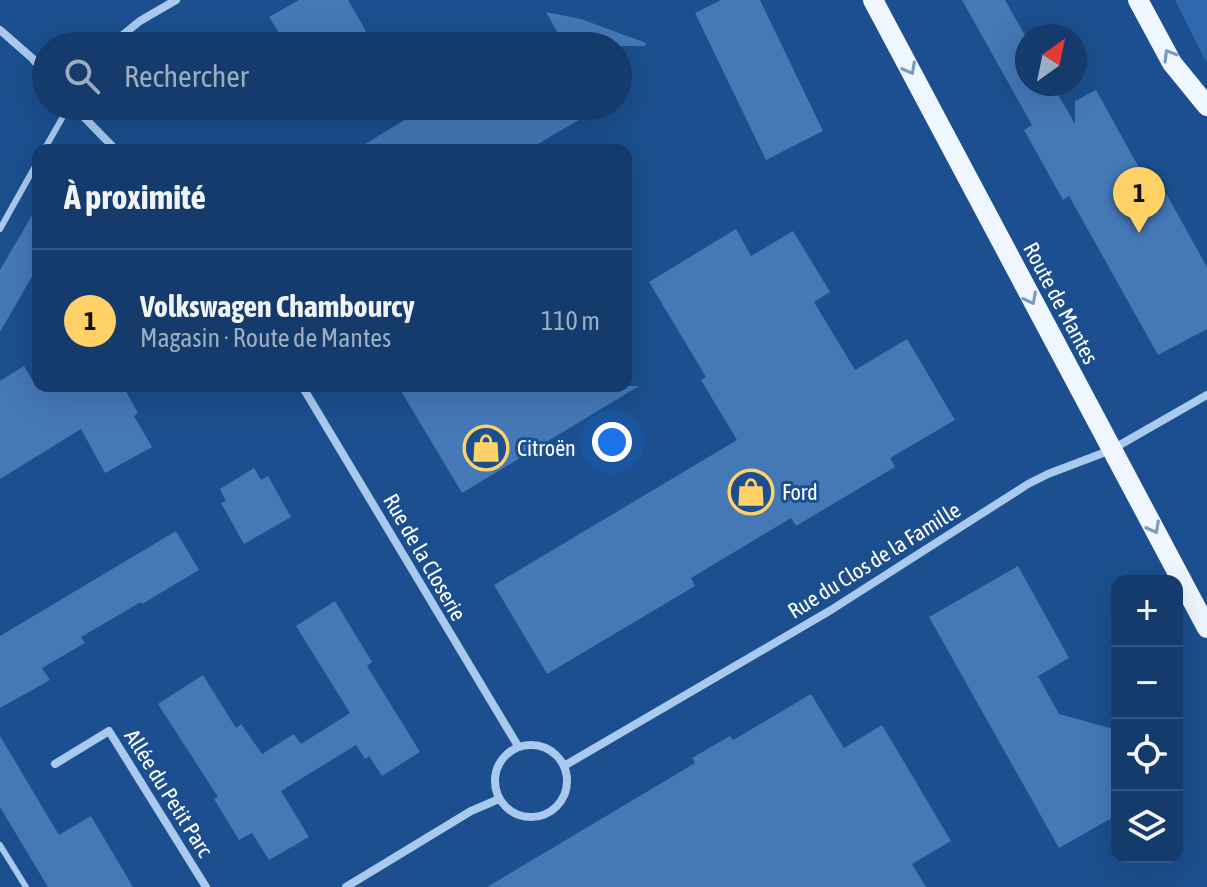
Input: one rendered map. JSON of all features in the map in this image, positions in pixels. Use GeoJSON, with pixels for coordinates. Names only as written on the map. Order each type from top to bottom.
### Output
{"type":"FeatureCollection","features":[{"type":"Feature","properties":{"kind":"main road","name":"Route de Mantes"},"geometry":{"type":"LineString","coordinates":[[873,0],[1207,628]]}},
{"type":"Feature","properties":{"kind":"main road"},"geometry":{"type":"LineString","coordinates":[[1138,0],[1172,63],[1207,106]]}},
{"type":"Feature","properties":{"kind":"street"},"geometry":{"type":"LineString","coordinates":[[126,32],[176,0]]}},
{"type":"Feature","properties":{"kind":"street"},"geometry":{"type":"LineString","coordinates":[[0,30],[32,58]]}},
{"type":"Feature","properties":{"kind":"street"},"geometry":{"type":"LineString","coordinates":[[85,120],[110,144]]}},
{"type":"Feature","properties":{"kind":"street","name":"Rue de la Closerie"},"geometry":{"type":"LineString","coordinates":[[306,392],[518,746]]}},
{"type":"Feature","properties":{"kind":"street","name":"Rue du Clos de la Famille"},"geometry":{"type":"LineString","coordinates":[[564,766],[831,610],[1028,484],[1111,450],[1207,395]]}},
{"type":"Feature","properties":{"kind":"street","name":"Allée du Petit Parc"},"geometry":{"type":"LineString","coordinates":[[55,764],[109,731],[206,887]]}},
{"type":"Feature","properties":{"kind":"street"},"geometry":{"type":"LineString","coordinates":[[529,744],[550,749],[564,766],[566,790],[553,810],[530,817],[518,815],[507,809],[499,799],[494,779],[496,768],[509,751],[518,746],[529,744]]}},
{"type":"Feature","properties":{"kind":"street"},"geometry":{"type":"LineString","coordinates":[[346,887],[471,811],[499,799]]}},
{"type":"Feature","properties":{"kind":"street"},"geometry":{"type":"LineString","coordinates":[[362,877],[368,887]]}},
{"type":"Feature","properties":{"kind":"lane"},"geometry":{"type":"LineString","coordinates":[[48,144],[62,120]]}},
{"type":"Feature","properties":{"kind":"lane"},"geometry":{"type":"LineString","coordinates":[[0,229],[32,172]]}},
{"type":"Feature","properties":{"kind":"lane"},"geometry":{"type":"LineString","coordinates":[[0,845],[26,887]]}},
{"type":"Feature","properties":{"kind":"shaded area"},"geometry":{"type":"Polygon","coordinates":[[[1175,0],[1207,0],[1207,61],[1204,58],[1175,0]]]}},
{"type":"Feature","properties":{"kind":"building"},"geometry":{"type":"Polygon","coordinates":[[[299,0],[348,0],[366,31],[278,32],[269,17],[299,0]]]}},
{"type":"Feature","properties":{"kind":"building"},"geometry":{"type":"Polygon","coordinates":[[[721,0],[760,0],[823,131],[766,160],[695,13],[721,0]]]}},
{"type":"Feature","properties":{"kind":"building"},"geometry":{"type":"Polygon","coordinates":[[[962,0],[1005,0],[1019,24],[1015,24],[1015,95],[962,0]]]}},
{"type":"Feature","properties":{"kind":"building"},"geometry":{"type":"Polygon","coordinates":[[[546,12],[581,19],[616,32],[557,32],[546,12]]]}},
{"type":"Feature","properties":{"kind":"building"},"geometry":{"type":"Polygon","coordinates":[[[632,38],[646,43],[645,46],[632,46],[632,38]]]}},
{"type":"Feature","properties":{"kind":"building"},"geometry":{"type":"Polygon","coordinates":[[[1096,90],[1153,193],[1163,188],[1207,267],[1207,329],[1158,355],[1069,196],[1063,200],[1024,130],[1032,125],[1016,96],[1059,96],[1075,124],[1075,101],[1096,90]]]}},
{"type":"Feature","properties":{"kind":"building"},"geometry":{"type":"Polygon","coordinates":[[[405,120],[578,120],[538,144],[365,144],[405,120]]]}},
{"type":"Feature","properties":{"kind":"building"},"geometry":{"type":"Polygon","coordinates":[[[32,215],[32,276],[0,332],[0,270],[32,215]]]}},
{"type":"Feature","properties":{"kind":"building","name":"Ford"},"geometry":{"type":"Polygon","coordinates":[[[736,229],[751,256],[793,231],[830,292],[814,302],[855,370],[907,339],[955,420],[890,458],[895,467],[796,526],[791,518],[691,578],[695,586],[547,674],[494,585],[737,440],[701,380],[706,377],[649,282],[736,229]]]}},
{"type":"Feature","properties":{"kind":"building"},"geometry":{"type":"Polygon","coordinates":[[[24,366],[32,379],[32,392],[126,392],[138,413],[134,416],[152,447],[105,473],[81,429],[0,479],[0,381],[24,366]]]}},
{"type":"Feature","properties":{"kind":"building","name":"Citroën"},"geometry":{"type":"Polygon","coordinates":[[[402,392],[629,392],[462,493],[402,392]]]}},
{"type":"Feature","properties":{"kind":"building"},"geometry":{"type":"Polygon","coordinates":[[[254,468],[261,480],[268,476],[291,517],[244,544],[221,503],[226,501],[220,489],[254,468]]]}},
{"type":"Feature","properties":{"kind":"building"},"geometry":{"type":"Polygon","coordinates":[[[176,531],[199,570],[81,637],[85,643],[42,668],[50,680],[0,708],[0,636],[176,531]]]}},
{"type":"Feature","properties":{"kind":"building"},"geometry":{"type":"Polygon","coordinates":[[[1018,566],[1069,658],[1038,676],[1059,714],[1111,728],[1111,818],[1059,848],[929,617],[1018,566]]]}},
{"type":"Feature","properties":{"kind":"building"},"geometry":{"type":"Polygon","coordinates":[[[335,601],[372,662],[367,666],[420,752],[382,776],[369,756],[365,759],[356,745],[281,791],[309,837],[269,860],[252,833],[239,840],[214,799],[218,797],[158,704],[203,675],[236,728],[241,724],[262,754],[294,734],[301,744],[350,713],[296,626],[335,601]]]}},
{"type":"Feature","properties":{"kind":"building"},"geometry":{"type":"Polygon","coordinates":[[[811,694],[844,748],[882,725],[951,841],[912,864],[926,887],[487,887],[695,763],[692,758],[730,736],[733,740],[811,694]]]}},
{"type":"Feature","properties":{"kind":"building"},"geometry":{"type":"Polygon","coordinates":[[[0,736],[59,835],[91,816],[133,887],[48,887],[0,807],[0,736]]]}},
{"type":"Feature","properties":{"kind":"place","name":"Volkswagen Chambourcy"},"geometry":{"type":"Point","coordinates":[1139,233]}},
{"type":"Feature","properties":{"kind":"place","name":"Citroën"},"geometry":{"type":"Point","coordinates":[486,448]}},
{"type":"Feature","properties":{"kind":"place","name":"Ford"},"geometry":{"type":"Point","coordinates":[751,492]}}]}
